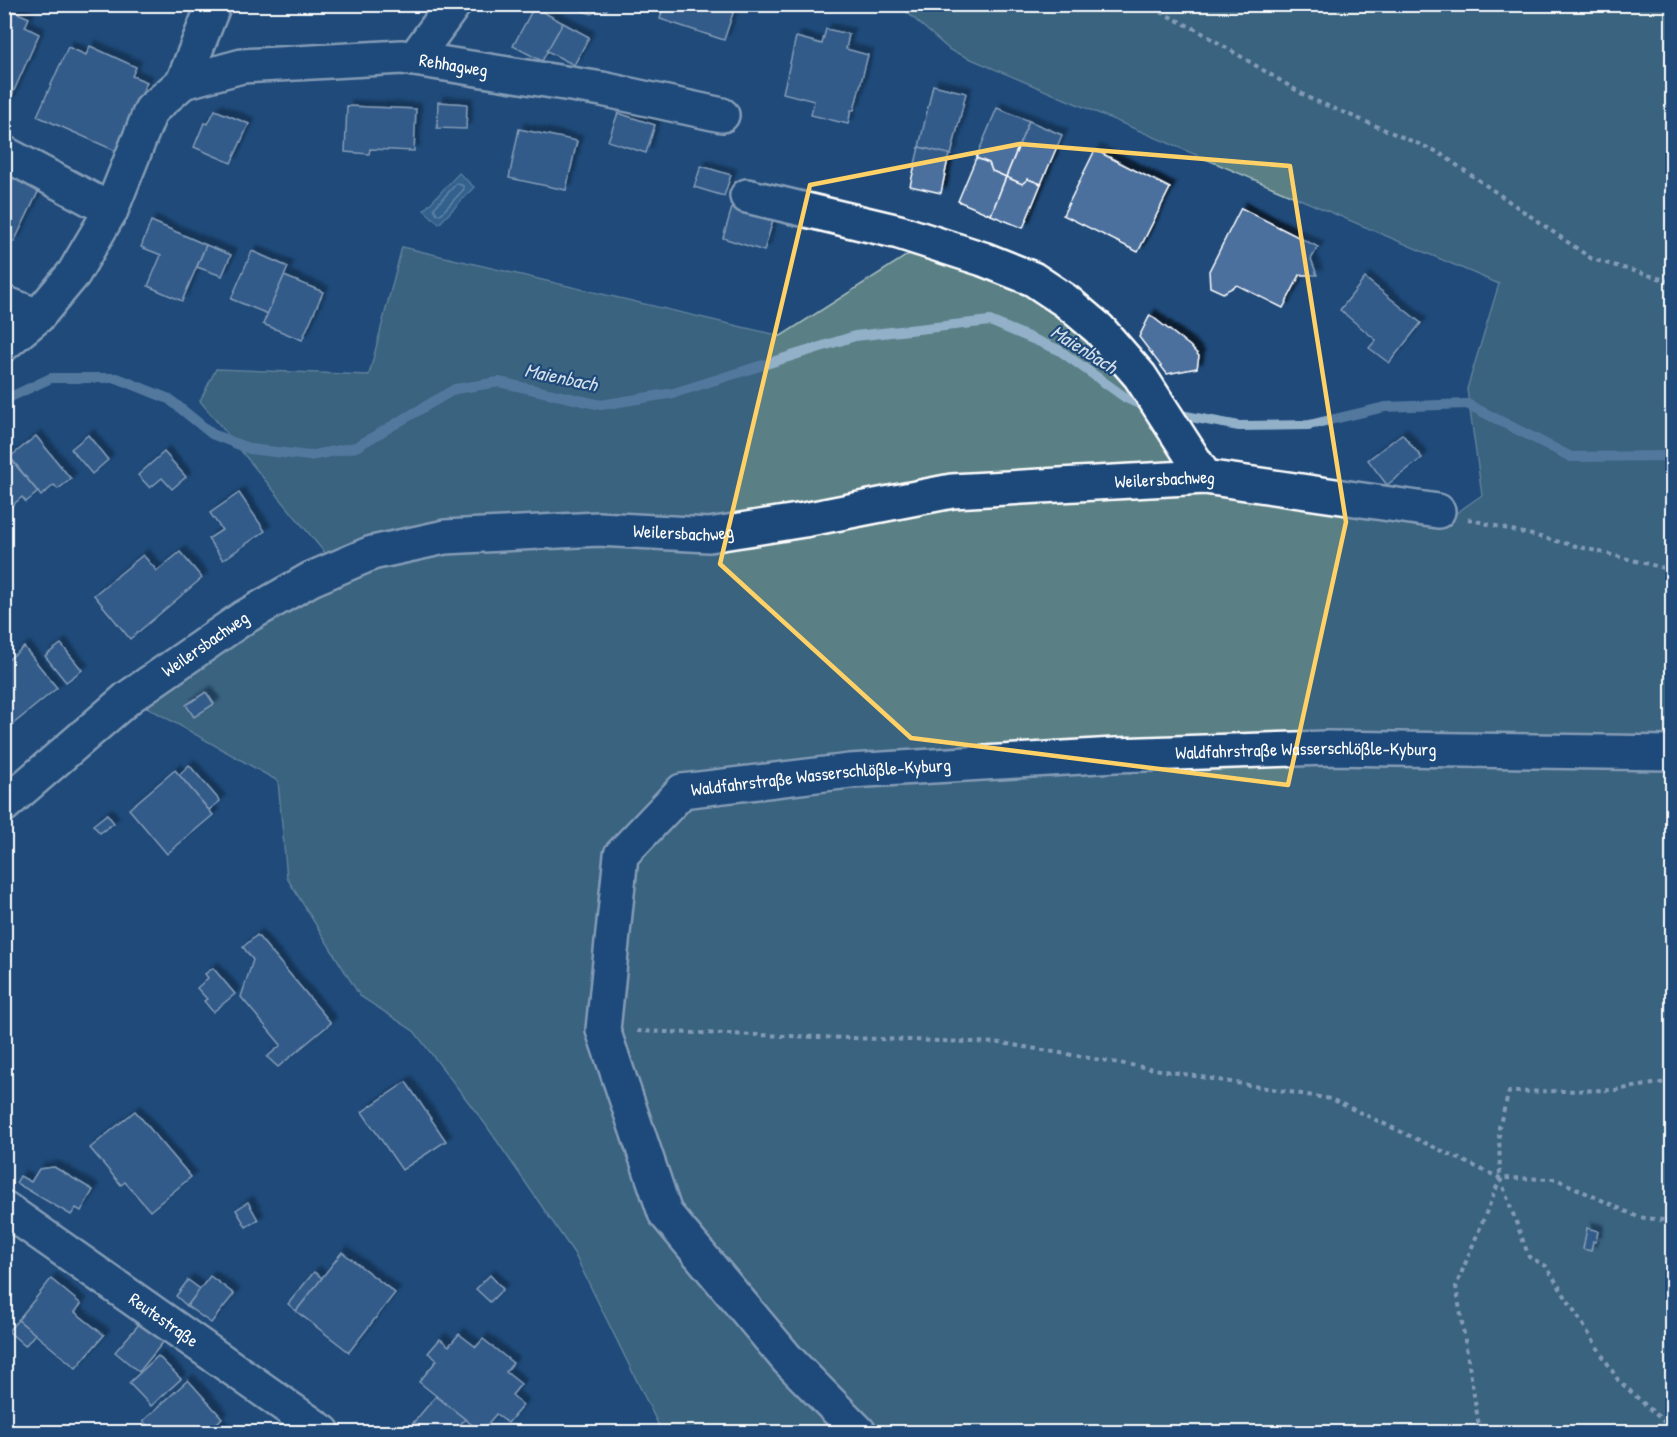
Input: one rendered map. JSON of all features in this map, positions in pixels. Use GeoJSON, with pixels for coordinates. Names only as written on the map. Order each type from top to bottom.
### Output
{"type":"FeatureCollection","features":[{"type":"Feature","properties":{"kind":"street","name":"Rehhagweg"},"geometry":{"type":"LineString","coordinates":[[183,82],[214,4]]}},
{"type":"Feature","properties":{"kind":"street"},"geometry":{"type":"LineString","coordinates":[[414,59],[454,4]]}},
{"type":"Feature","properties":{"kind":"street","name":"Rehhagweg"},"geometry":{"type":"LineString","coordinates":[[4,344],[38,316],[74,273],[111,210],[151,110],[183,82],[242,66],[402,57],[602,89],[722,115]]}},
{"type":"Feature","properties":{"kind":"street"},"geometry":{"type":"LineString","coordinates":[[4,153],[111,210]]}},
{"type":"Feature","properties":{"kind":"street"},"geometry":{"type":"LineString","coordinates":[[747,196],[899,232],[983,259],[1033,279],[1066,301],[1099,329],[1140,376],[1205,477]]}},
{"type":"Feature","properties":{"kind":"street"},"geometry":{"type":"LineString","coordinates":[[4,303],[38,316]]}},
{"type":"Feature","properties":{"kind":"street","name":"Weilersbachweg"},"geometry":{"type":"LineString","coordinates":[[4,805],[129,697],[243,618],[311,579],[372,553],[445,537],[598,529],[709,535],[804,520],[952,490],[1205,477],[1438,512]]}},
{"type":"Feature","properties":{"kind":"street","name":"Waldfahrstraße Wasserschlößle-Kyburg"},"geometry":{"type":"LineString","coordinates":[[859,1432],[788,1360],[665,1213],[603,1030],[621,855],[682,791],[850,771],[1115,755],[1327,748],[1672,753]]}},
{"type":"Feature","properties":{"kind":"street","name":"Reutestraße"},"geometry":{"type":"LineString","coordinates":[[4,1208],[323,1432]]}},
{"type":"Feature","properties":{"kind":"path"},"geometry":{"type":"LineString","coordinates":[[1144,4],[1199,31],[1310,98],[1438,152],[1592,259],[1672,282]]}},
{"type":"Feature","properties":{"kind":"path"},"geometry":{"type":"LineString","coordinates":[[1438,512],[1672,570]]}},
{"type":"Feature","properties":{"kind":"path"},"geometry":{"type":"LineString","coordinates":[[603,1030],[1001,1043],[1331,1099],[1500,1178],[1556,1179],[1638,1217],[1672,1221]]}},
{"type":"Feature","properties":{"kind":"path"},"geometry":{"type":"LineString","coordinates":[[1672,1081],[1615,1090],[1509,1092],[1499,1127],[1500,1178],[1529,1257],[1546,1266],[1618,1380],[1672,1429]]}},
{"type":"Feature","properties":{"kind":"path"},"geometry":{"type":"LineString","coordinates":[[1480,1432],[1456,1286],[1500,1178]]}},
{"type":"Feature","properties":{"kind":"highlighted area"},"geometry":{"type":"Polygon","coordinates":[[[1020,144],[1290,166],[1346,522],[1288,785],[911,738],[720,564],[810,185],[1020,144]]]}},
{"type":"Feature","properties":{"kind":"green space"},"geometry":{"type":"Polygon","coordinates":[[[895,5],[1672,5],[1672,1432],[662,1432],[574,1253],[486,1125],[414,1031],[360,996],[287,878],[278,781],[129,697],[138,674],[325,553],[200,401],[216,369],[369,375],[402,247],[781,336],[912,252],[1026,292],[1105,348],[1203,494],[1442,523],[1482,495],[1467,389],[1499,284],[950,50],[902,8],[895,5]]]}},
{"type":"Feature","properties":{"kind":"water"},"geometry":{"type":"Polygon","coordinates":[[[459,173],[474,187],[439,224],[424,210],[459,173]]]}},
{"type":"Feature","properties":{"kind":"building"},"geometry":{"type":"Polygon","coordinates":[[[579,4],[610,4],[606,11],[601,8],[592,14],[582,11],[579,4]]]}},
{"type":"Feature","properties":{"kind":"building"},"geometry":{"type":"Polygon","coordinates":[[[664,4],[736,4],[724,40],[660,19],[664,4]]]}},
{"type":"Feature","properties":{"kind":"building"},"geometry":{"type":"Polygon","coordinates":[[[4,7],[29,18],[25,27],[39,34],[9,102],[4,101],[4,7]]]}},
{"type":"Feature","properties":{"kind":"building"},"geometry":{"type":"Polygon","coordinates":[[[534,7],[563,23],[542,61],[513,46],[534,7]]]}},
{"type":"Feature","properties":{"kind":"building"},"geometry":{"type":"Polygon","coordinates":[[[563,23],[589,37],[574,65],[547,51],[563,23]]]}},
{"type":"Feature","properties":{"kind":"building"},"geometry":{"type":"Polygon","coordinates":[[[826,29],[849,34],[846,49],[868,55],[854,110],[851,110],[848,124],[811,115],[814,101],[783,93],[796,37],[822,44],[826,29]]]}},
{"type":"Feature","properties":{"kind":"building"},"geometry":{"type":"Polygon","coordinates":[[[90,46],[136,67],[132,76],[147,82],[116,151],[37,116],[68,47],[86,55],[90,46]]]}},
{"type":"Feature","properties":{"kind":"building"},"geometry":{"type":"Polygon","coordinates":[[[933,85],[966,93],[951,155],[919,147],[933,85]]]}},
{"type":"Feature","properties":{"kind":"building"},"geometry":{"type":"Polygon","coordinates":[[[438,102],[467,104],[466,129],[437,128],[438,102]]]}},
{"type":"Feature","properties":{"kind":"building"},"geometry":{"type":"Polygon","coordinates":[[[347,106],[416,109],[414,151],[370,149],[369,154],[345,152],[347,106]]]}},
{"type":"Feature","properties":{"kind":"building"},"geometry":{"type":"Polygon","coordinates":[[[997,108],[1029,121],[1006,177],[992,171],[989,163],[976,158],[997,108]]]}},
{"type":"Feature","properties":{"kind":"building"},"geometry":{"type":"Polygon","coordinates":[[[215,110],[249,124],[231,163],[194,147],[204,123],[208,124],[215,110]]]}},
{"type":"Feature","properties":{"kind":"building"},"geometry":{"type":"Polygon","coordinates":[[[618,113],[655,125],[646,153],[608,141],[618,113]]]}},
{"type":"Feature","properties":{"kind":"building"},"geometry":{"type":"Polygon","coordinates":[[[1029,121],[1062,135],[1041,184],[1028,179],[1022,184],[1006,177],[1029,121]]]}},
{"type":"Feature","properties":{"kind":"building"},"geometry":{"type":"Polygon","coordinates":[[[519,129],[577,141],[566,190],[509,178],[519,129]]]}},
{"type":"Feature","properties":{"kind":"building"},"geometry":{"type":"Polygon","coordinates":[[[919,147],[949,154],[941,193],[910,186],[919,147]]]}},
{"type":"Feature","properties":{"kind":"building"},"geometry":{"type":"Polygon","coordinates":[[[1095,150],[1170,188],[1138,252],[1063,215],[1095,150]]]}},
{"type":"Feature","properties":{"kind":"building"},"geometry":{"type":"Polygon","coordinates":[[[976,158],[989,163],[992,171],[1006,177],[991,215],[958,201],[976,158]]]}},
{"type":"Feature","properties":{"kind":"building"},"geometry":{"type":"Polygon","coordinates":[[[701,166],[731,175],[724,196],[694,187],[701,166]]]}},
{"type":"Feature","properties":{"kind":"building"},"geometry":{"type":"Polygon","coordinates":[[[9,175],[39,190],[14,242],[4,237],[4,185],[9,175]]]}},
{"type":"Feature","properties":{"kind":"building"},"geometry":{"type":"Polygon","coordinates":[[[1006,177],[1022,184],[1028,179],[1041,184],[1023,228],[991,215],[1006,177]]]}},
{"type":"Feature","properties":{"kind":"building"},"geometry":{"type":"Polygon","coordinates":[[[734,201],[775,213],[764,251],[723,238],[734,201]]]}},
{"type":"Feature","properties":{"kind":"building"},"geometry":{"type":"Polygon","coordinates":[[[1241,208],[1318,247],[1311,259],[1317,275],[1300,275],[1283,308],[1237,285],[1223,293],[1210,287],[1209,271],[1241,208]]]}},
{"type":"Feature","properties":{"kind":"building"},"geometry":{"type":"Polygon","coordinates":[[[151,221],[206,245],[182,301],[148,286],[161,255],[141,247],[151,221]]]}},
{"type":"Feature","properties":{"kind":"building"},"geometry":{"type":"Polygon","coordinates":[[[206,245],[231,255],[222,276],[197,267],[206,245]]]}},
{"type":"Feature","properties":{"kind":"building"},"geometry":{"type":"Polygon","coordinates":[[[252,251],[288,267],[268,314],[231,299],[252,251]]]}},
{"type":"Feature","properties":{"kind":"building"},"geometry":{"type":"Polygon","coordinates":[[[284,276],[323,292],[302,340],[263,324],[284,276]]]}},
{"type":"Feature","properties":{"kind":"building"},"geometry":{"type":"Polygon","coordinates":[[[1365,278],[1421,323],[1389,363],[1369,348],[1376,340],[1340,310],[1365,278]]]}},
{"type":"Feature","properties":{"kind":"building"},"geometry":{"type":"Polygon","coordinates":[[[1150,315],[1190,346],[1199,356],[1197,368],[1167,374],[1139,337],[1150,315]]]}},
{"type":"Feature","properties":{"kind":"building"},"geometry":{"type":"Polygon","coordinates":[[[1402,434],[1422,458],[1387,485],[1368,460],[1402,434]]]}},
{"type":"Feature","properties":{"kind":"building"},"geometry":{"type":"Polygon","coordinates":[[[88,435],[108,460],[92,474],[71,449],[88,435]]]}},
{"type":"Feature","properties":{"kind":"building"},"geometry":{"type":"Polygon","coordinates":[[[36,436],[71,479],[58,489],[54,485],[41,496],[10,457],[36,436]]]}},
{"type":"Feature","properties":{"kind":"building"},"geometry":{"type":"Polygon","coordinates":[[[4,451],[38,492],[26,502],[22,497],[8,509],[4,504],[4,451]]]}},
{"type":"Feature","properties":{"kind":"building"},"geometry":{"type":"Polygon","coordinates":[[[164,452],[186,477],[172,489],[162,478],[150,488],[138,475],[164,452]]]}},
{"type":"Feature","properties":{"kind":"building"},"geometry":{"type":"Polygon","coordinates":[[[239,493],[265,531],[223,560],[208,539],[222,530],[210,513],[239,493]]]}},
{"type":"Feature","properties":{"kind":"building"},"geometry":{"type":"Polygon","coordinates":[[[180,552],[202,578],[130,639],[94,595],[143,555],[157,571],[180,552]]]}},
{"type":"Feature","properties":{"kind":"building"},"geometry":{"type":"Polygon","coordinates":[[[61,644],[82,670],[66,682],[45,656],[61,644]]]}},
{"type":"Feature","properties":{"kind":"building"},"geometry":{"type":"Polygon","coordinates":[[[24,647],[57,688],[7,729],[4,726],[4,663],[24,647]]]}},
{"type":"Feature","properties":{"kind":"building"},"geometry":{"type":"Polygon","coordinates":[[[206,692],[214,704],[194,717],[186,705],[206,692]]]}},
{"type":"Feature","properties":{"kind":"building"},"geometry":{"type":"Polygon","coordinates":[[[189,765],[220,801],[209,810],[179,775],[189,765]]]}},
{"type":"Feature","properties":{"kind":"building"},"geometry":{"type":"Polygon","coordinates":[[[175,770],[213,815],[167,854],[129,809],[175,770]]]}},
{"type":"Feature","properties":{"kind":"building"},"geometry":{"type":"Polygon","coordinates":[[[107,814],[114,823],[100,833],[93,825],[107,814]]]}},
{"type":"Feature","properties":{"kind":"building"},"geometry":{"type":"Polygon","coordinates":[[[257,935],[331,1023],[278,1067],[267,1057],[281,1045],[241,997],[253,960],[243,947],[257,935]]]}},
{"type":"Feature","properties":{"kind":"building"},"geometry":{"type":"Polygon","coordinates":[[[213,968],[235,994],[213,1012],[204,1001],[207,999],[197,988],[208,978],[205,974],[213,968]]]}},
{"type":"Feature","properties":{"kind":"building"},"geometry":{"type":"Polygon","coordinates":[[[406,1082],[446,1141],[402,1170],[362,1112],[406,1082]]]}},
{"type":"Feature","properties":{"kind":"building"},"geometry":{"type":"Polygon","coordinates":[[[135,1111],[191,1177],[150,1211],[125,1182],[121,1185],[90,1148],[135,1111]]]}},
{"type":"Feature","properties":{"kind":"building"},"geometry":{"type":"Polygon","coordinates":[[[54,1167],[93,1190],[81,1211],[76,1208],[71,1215],[16,1183],[20,1176],[31,1182],[39,1169],[54,1167]]]}},
{"type":"Feature","properties":{"kind":"building"},"geometry":{"type":"Polygon","coordinates":[[[248,1202],[258,1220],[246,1227],[236,1210],[248,1202]]]}},
{"type":"Feature","properties":{"kind":"building"},"geometry":{"type":"Polygon","coordinates":[[[1587,1228],[1598,1231],[1591,1251],[1583,1249],[1587,1228]]]}},
{"type":"Feature","properties":{"kind":"building"},"geometry":{"type":"Polygon","coordinates":[[[342,1252],[395,1293],[349,1352],[296,1311],[342,1252]]]}},
{"type":"Feature","properties":{"kind":"building"},"geometry":{"type":"Polygon","coordinates":[[[314,1272],[322,1278],[296,1311],[288,1304],[314,1272]]]}},
{"type":"Feature","properties":{"kind":"building"},"geometry":{"type":"Polygon","coordinates":[[[490,1275],[503,1289],[490,1302],[476,1289],[490,1275]]]}},
{"type":"Feature","properties":{"kind":"building"},"geometry":{"type":"Polygon","coordinates":[[[210,1276],[234,1294],[211,1323],[187,1306],[210,1276]]]}},
{"type":"Feature","properties":{"kind":"building"},"geometry":{"type":"Polygon","coordinates":[[[51,1279],[81,1304],[75,1312],[104,1335],[76,1368],[18,1320],[51,1279]]]}},
{"type":"Feature","properties":{"kind":"building"},"geometry":{"type":"Polygon","coordinates":[[[188,1280],[200,1289],[187,1306],[176,1296],[188,1280]]]}},
{"type":"Feature","properties":{"kind":"building"},"geometry":{"type":"Polygon","coordinates":[[[18,1320],[35,1334],[25,1346],[8,1331],[18,1320]]]}},
{"type":"Feature","properties":{"kind":"building"},"geometry":{"type":"Polygon","coordinates":[[[141,1322],[164,1341],[139,1372],[115,1352],[141,1322]]]}},
{"type":"Feature","properties":{"kind":"building"},"geometry":{"type":"Polygon","coordinates":[[[459,1334],[476,1347],[483,1339],[513,1363],[506,1372],[521,1384],[512,1395],[523,1405],[508,1423],[496,1414],[481,1432],[419,1382],[437,1360],[428,1353],[440,1339],[449,1346],[459,1334]]]}},
{"type":"Feature","properties":{"kind":"building"},"geometry":{"type":"Polygon","coordinates":[[[158,1356],[181,1379],[151,1406],[129,1383],[158,1356]]]}},
{"type":"Feature","properties":{"kind":"building"},"geometry":{"type":"Polygon","coordinates":[[[188,1380],[222,1418],[217,1423],[225,1432],[154,1432],[143,1421],[188,1380]]]}},
{"type":"Feature","properties":{"kind":"building"},"geometry":{"type":"Polygon","coordinates":[[[436,1396],[465,1419],[454,1432],[427,1432],[414,1422],[436,1396]]]}},
{"type":"Feature","properties":{"kind":"building"},"geometry":{"type":"Polygon","coordinates":[[[414,1422],[427,1432],[415,1432],[409,1428],[414,1422]]]}},
{"type":"Feature","properties":{"kind":"waterway","name":"Maienbach"},"geometry":{"type":"LineString","coordinates":[[4,400],[51,378],[117,378],[169,399],[212,434],[250,449],[309,456],[356,447],[455,389],[499,382],[601,405],[674,393],[855,336],[990,321],[1059,350],[1126,398],[1150,409]]}},
{"type":"Feature","properties":{"kind":"waterway","name":"Maienbach"},"geometry":{"type":"LineString","coordinates":[[1175,414],[1239,426],[1309,425],[1385,407],[1467,404],[1571,457],[1672,456]]}}]}
